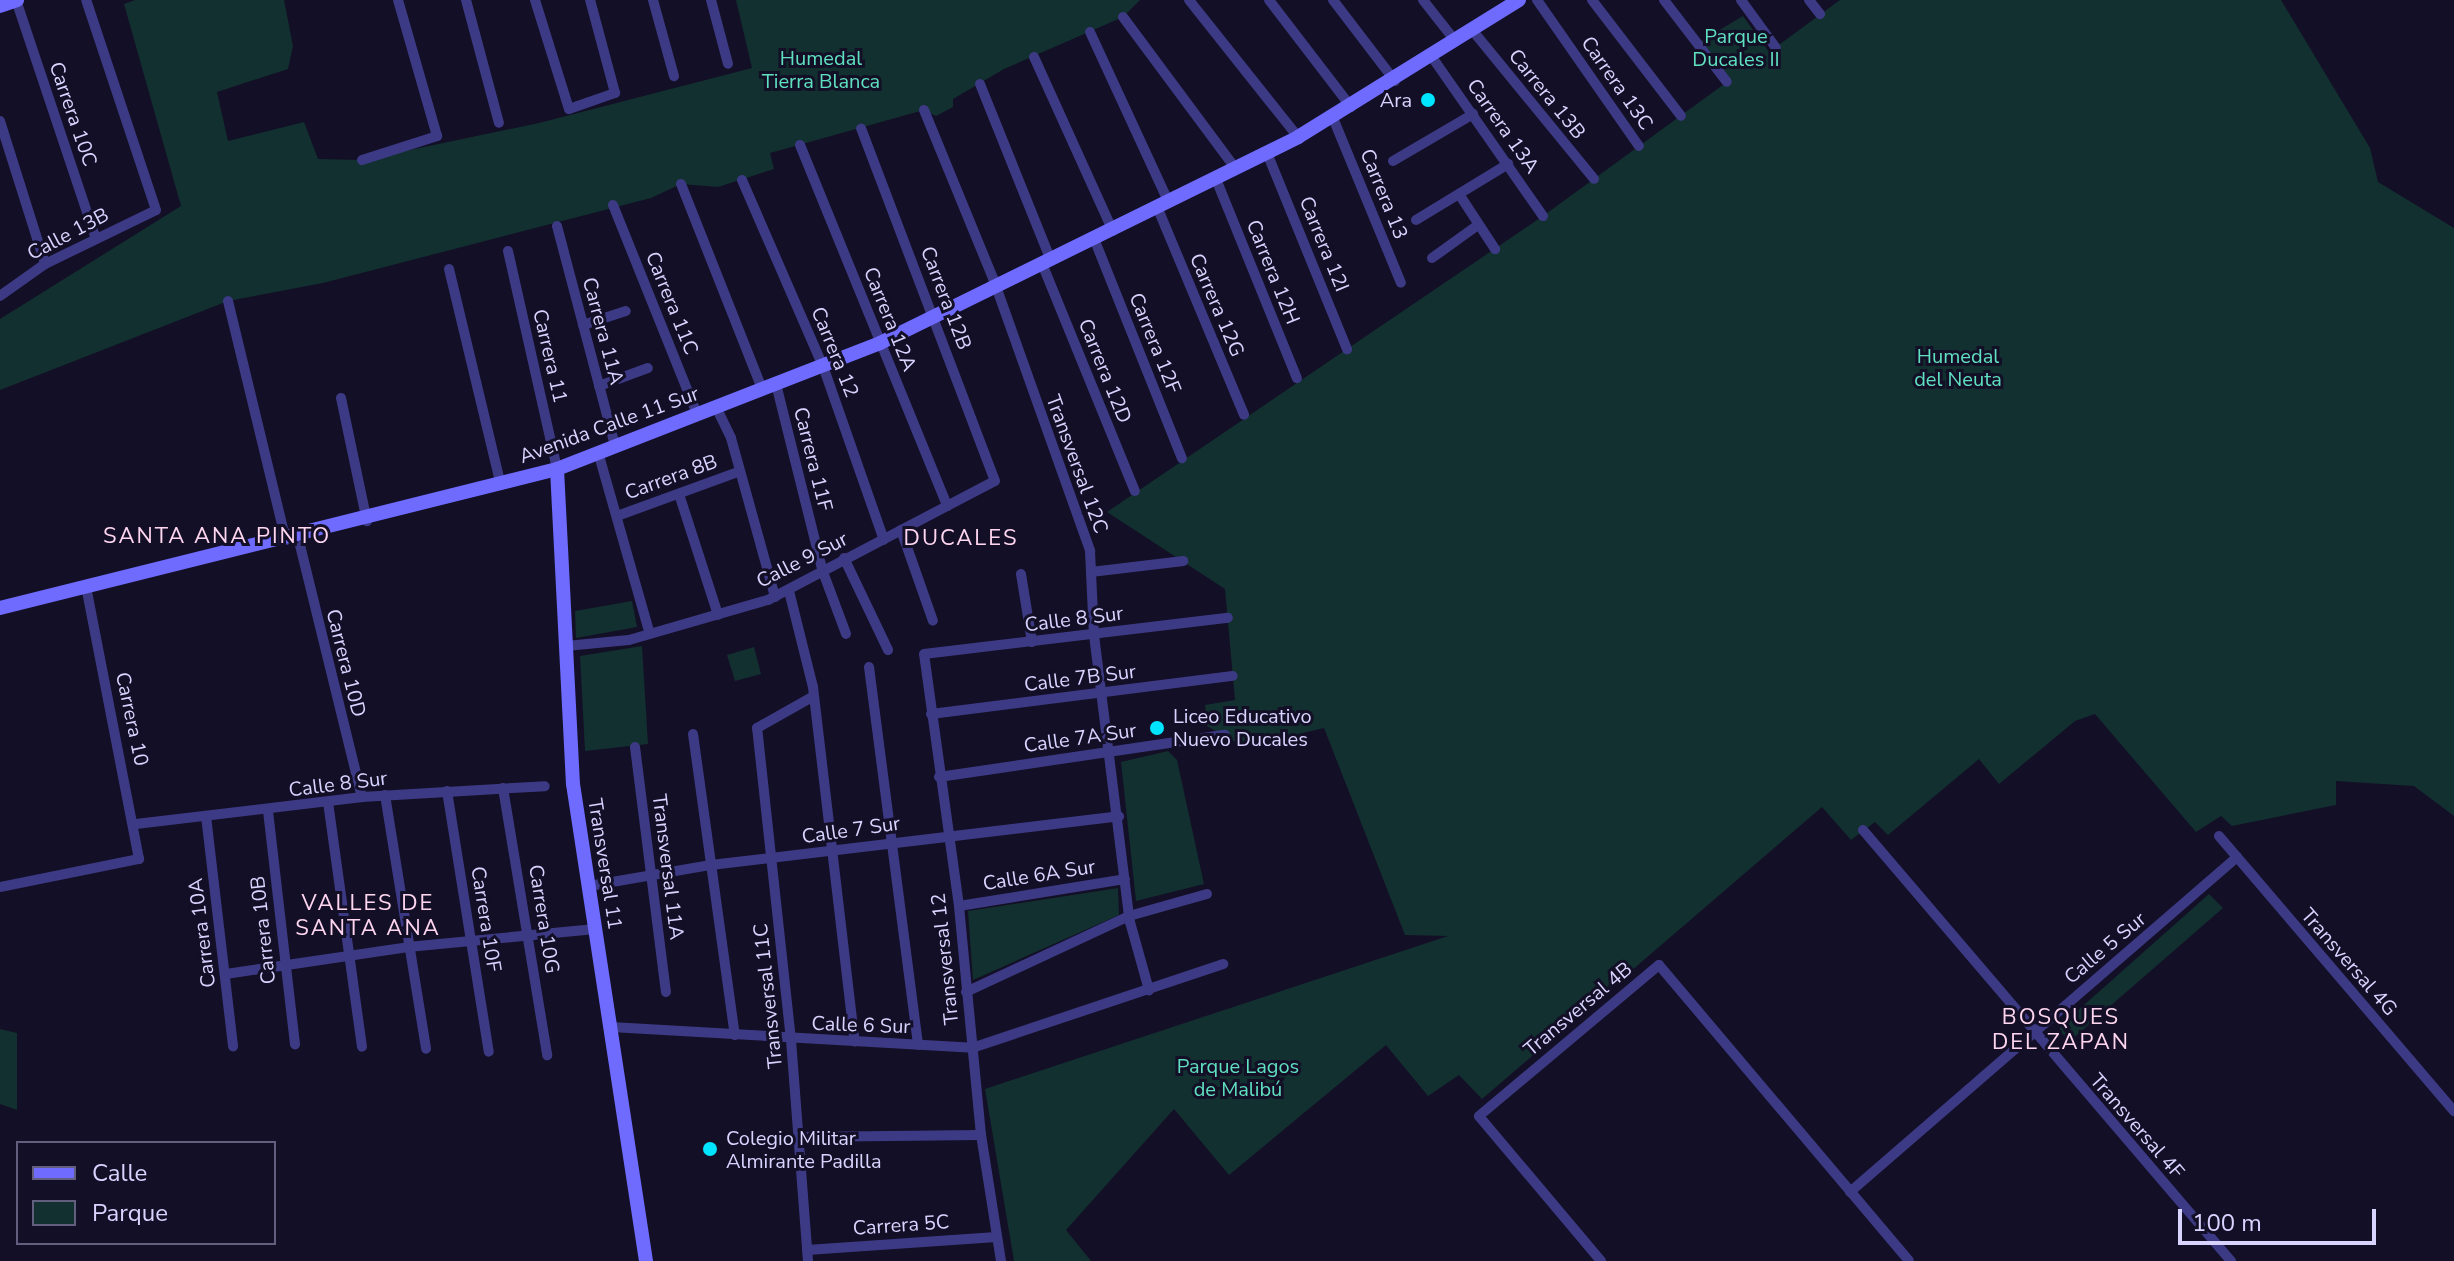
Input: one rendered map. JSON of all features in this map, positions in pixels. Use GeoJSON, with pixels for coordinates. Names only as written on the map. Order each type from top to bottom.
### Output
{"type":"FeatureCollection","features":[{"type":"Feature","properties":{"kind":"street"},"geometry":{"type":"LineString","coordinates":[[0,6],[17,0]]}},
{"type":"Feature","properties":{"kind":"street","name":"Carrera 10C"},"geometry":{"type":"LineString","coordinates":[[17,0],[96,239]]}},
{"type":"Feature","properties":{"kind":"street","name":"Calle 13B"},"geometry":{"type":"LineString","coordinates":[[0,296],[45,264],[156,210],[86,0]]}},
{"type":"Feature","properties":{"kind":"street"},"geometry":{"type":"LineString","coordinates":[[362,160],[437,136],[398,0]]}},
{"type":"Feature","properties":{"kind":"street"},"geometry":{"type":"LineString","coordinates":[[466,0],[499,123]]}},
{"type":"Feature","properties":{"kind":"street"},"geometry":{"type":"LineString","coordinates":[[535,0],[569,109],[615,93],[590,0]]}},
{"type":"Feature","properties":{"kind":"street"},"geometry":{"type":"LineString","coordinates":[[653,0],[674,76]]}},
{"type":"Feature","properties":{"kind":"street"},"geometry":{"type":"LineString","coordinates":[[711,0],[728,64]]}},
{"type":"Feature","properties":{"kind":"street"},"geometry":{"type":"LineString","coordinates":[[1189,0],[1298,137]]}},
{"type":"Feature","properties":{"kind":"street"},"geometry":{"type":"LineString","coordinates":[[1269,0],[1351,107],[1473,31],[1500,5],[1519,0]]}},
{"type":"Feature","properties":{"kind":"street"},"geometry":{"type":"LineString","coordinates":[[1333,0],[1395,81]]}},
{"type":"Feature","properties":{"kind":"street"},"geometry":{"type":"LineString","coordinates":[[1423,0],[1456,42]]}},
{"type":"Feature","properties":{"kind":"street","name":"Carrera 13C"},"geometry":{"type":"LineString","coordinates":[[1537,0],[1639,146]]}},
{"type":"Feature","properties":{"kind":"street"},"geometry":{"type":"LineString","coordinates":[[1592,0],[1681,116]]}},
{"type":"Feature","properties":{"kind":"street"},"geometry":{"type":"LineString","coordinates":[[1664,0],[1727,82]]}},
{"type":"Feature","properties":{"kind":"street"},"geometry":{"type":"LineString","coordinates":[[1741,0],[1776,48]]}},
{"type":"Feature","properties":{"kind":"street"},"geometry":{"type":"LineString","coordinates":[[1809,0],[1820,14]]}},
{"type":"Feature","properties":{"kind":"street"},"geometry":{"type":"LineString","coordinates":[[1123,17],[1236,169]]}},
{"type":"Feature","properties":{"kind":"street","name":"Carrera 13B"},"geometry":{"type":"LineString","coordinates":[[1473,31],[1594,179]]}},
{"type":"Feature","properties":{"kind":"street","name":"Carrera 12G"},"geometry":{"type":"LineString","coordinates":[[1090,32],[1164,206],[1244,415]]}},
{"type":"Feature","properties":{"kind":"street"},"geometry":{"type":"LineString","coordinates":[[1034,57],[1113,231]]}},
{"type":"Feature","properties":{"kind":"street","name":"Carrera 13A"},"geometry":{"type":"LineString","coordinates":[[1432,57],[1543,216]]}},
{"type":"Feature","properties":{"kind":"street","name":"Carrera 12D"},"geometry":{"type":"LineString","coordinates":[[980,84],[1135,491]]}},
{"type":"Feature","properties":{"kind":"street","name":"Avenida Calle 11 Sur"},"geometry":{"type":"LineString","coordinates":[[0,608],[367,521],[557,469],[880,343],[1095,241],[1351,107]]}},
{"type":"Feature","properties":{"kind":"street","name":"Transversal 12C"},"geometry":{"type":"LineString","coordinates":[[924,110],[1081,522],[1091,572],[1094,635],[1119,816],[1129,916],[1149,990]]}},
{"type":"Feature","properties":{"kind":"street"},"geometry":{"type":"LineString","coordinates":[[1393,161],[1473,114]]}},
{"type":"Feature","properties":{"kind":"street","name":"Carrera 13"},"geometry":{"type":"LineString","coordinates":[[1333,118],[1401,283]]}},
{"type":"Feature","properties":{"kind":"street"},"geometry":{"type":"LineString","coordinates":[[0,121],[45,264]]}},
{"type":"Feature","properties":{"kind":"street","name":"Carrera 12B"},"geometry":{"type":"LineString","coordinates":[[861,129],[995,481]]}},
{"type":"Feature","properties":{"kind":"street","name":"Carrera 12A"},"geometry":{"type":"LineString","coordinates":[[800,145],[947,506]]}},
{"type":"Feature","properties":{"kind":"street","name":"Carrera 12I"},"geometry":{"type":"LineString","coordinates":[[1267,153],[1347,349]]}},
{"type":"Feature","properties":{"kind":"street"},"geometry":{"type":"LineString","coordinates":[[1416,220],[1508,164]]}},
{"type":"Feature","properties":{"kind":"street","name":"Carrera 12H"},"geometry":{"type":"LineString","coordinates":[[1216,179],[1297,378]]}},
{"type":"Feature","properties":{"kind":"street","name":"Carrera 12"},"geometry":{"type":"LineString","coordinates":[[742,180],[823,366],[884,540]]}},
{"type":"Feature","properties":{"kind":"street","name":"Carrera 11F"},"geometry":{"type":"LineString","coordinates":[[681,184],[769,387],[823,572],[846,634]]}},
{"type":"Feature","properties":{"kind":"street"},"geometry":{"type":"LineString","coordinates":[[1459,194],[1495,249]]}},
{"type":"Feature","properties":{"kind":"street","name":"Carrera 11C"},"geometry":{"type":"LineString","coordinates":[[613,205],[697,414]]}},
{"type":"Feature","properties":{"kind":"street"},"geometry":{"type":"LineString","coordinates":[[1432,258],[1478,225]]}},
{"type":"Feature","properties":{"kind":"street","name":"Carrera 11A"},"geometry":{"type":"LineString","coordinates":[[557,226],[615,445]]}},
{"type":"Feature","properties":{"kind":"street","name":"Carrera 12F"},"geometry":{"type":"LineString","coordinates":[[1095,241],[1182,458]]}},
{"type":"Feature","properties":{"kind":"street","name":"Carrera 11"},"geometry":{"type":"LineString","coordinates":[[508,251],[557,469]]}},
{"type":"Feature","properties":{"kind":"street"},"geometry":{"type":"LineString","coordinates":[[449,269],[501,485]]}},
{"type":"Feature","properties":{"kind":"street","name":"Carrera 10D"},"geometry":{"type":"LineString","coordinates":[[228,301],[362,797]]}},
{"type":"Feature","properties":{"kind":"street"},"geometry":{"type":"LineString","coordinates":[[583,325],[626,311]]}},
{"type":"Feature","properties":{"kind":"street"},"geometry":{"type":"LineString","coordinates":[[599,386],[648,368]]}},
{"type":"Feature","properties":{"kind":"street"},"geometry":{"type":"LineString","coordinates":[[341,398],[367,521]]}},
{"type":"Feature","properties":{"kind":"street"},"geometry":{"type":"LineString","coordinates":[[716,407],[775,597]]}},
{"type":"Feature","properties":{"kind":"street"},"geometry":{"type":"LineString","coordinates":[[598,452],[650,634]]}},
{"type":"Feature","properties":{"kind":"street","name":"Transversal 11"},"geometry":{"type":"LineString","coordinates":[[557,469],[573,784],[646,1261]]}},
{"type":"Feature","properties":{"kind":"street","name":"Carrera 8B"},"geometry":{"type":"LineString","coordinates":[[617,516],[738,472]]}},
{"type":"Feature","properties":{"kind":"street","name":"Calle 9 Sur"},"geometry":{"type":"LineString","coordinates":[[566,646],[650,634],[775,597],[995,481]]}},
{"type":"Feature","properties":{"kind":"street"},"geometry":{"type":"LineString","coordinates":[[679,494],[718,615]]}},
{"type":"Feature","properties":{"kind":"street"},"geometry":{"type":"LineString","coordinates":[[901,530],[933,621]]}},
{"type":"Feature","properties":{"kind":"street"},"geometry":{"type":"LineString","coordinates":[[844,558],[888,650]]}},
{"type":"Feature","properties":{"kind":"street"},"geometry":{"type":"LineString","coordinates":[[1091,572],[1183,561]]}},
{"type":"Feature","properties":{"kind":"street"},"geometry":{"type":"LineString","coordinates":[[1021,574],[1032,642]]}},
{"type":"Feature","properties":{"kind":"street","name":"Carrera 10"},"geometry":{"type":"LineString","coordinates":[[0,887],[139,859],[136,824],[86,586]]}},
{"type":"Feature","properties":{"kind":"street"},"geometry":{"type":"LineString","coordinates":[[789,591],[812,697],[855,1042]]}},
{"type":"Feature","properties":{"kind":"street","name":"Calle 8 Sur"},"geometry":{"type":"LineString","coordinates":[[924,654],[1228,618]]}},
{"type":"Feature","properties":{"kind":"street","name":"Transversal 12"},"geometry":{"type":"LineString","coordinates":[[924,654],[959,906],[981,1135],[1001,1261]]}},
{"type":"Feature","properties":{"kind":"street"},"geometry":{"type":"LineString","coordinates":[[869,667],[918,1045]]}},
{"type":"Feature","properties":{"kind":"street","name":"Calle 7B Sur"},"geometry":{"type":"LineString","coordinates":[[931,714],[1233,676]]}},
{"type":"Feature","properties":{"kind":"street","name":"Transversal 11C"},"geometry":{"type":"LineString","coordinates":[[808,1256],[791,1040],[757,728],[812,697]]}},
{"type":"Feature","properties":{"kind":"street"},"geometry":{"type":"LineString","coordinates":[[693,734],[735,1035]]}},
{"type":"Feature","properties":{"kind":"street","name":"Calle 7A Sur"},"geometry":{"type":"LineString","coordinates":[[939,777],[1225,735]]}},
{"type":"Feature","properties":{"kind":"street","name":"Transversal 11A"},"geometry":{"type":"LineString","coordinates":[[635,747],[666,992]]}},
{"type":"Feature","properties":{"kind":"street","name":"Calle 8 Sur"},"geometry":{"type":"LineString","coordinates":[[136,824],[268,811],[362,797],[545,786]]}},
{"type":"Feature","properties":{"kind":"street","name":"Carrera 10G"},"geometry":{"type":"LineString","coordinates":[[503,788],[547,1055]]}},
{"type":"Feature","properties":{"kind":"street","name":"Carrera 10F"},"geometry":{"type":"LineString","coordinates":[[447,791],[489,1052]]}},
{"type":"Feature","properties":{"kind":"street"},"geometry":{"type":"LineString","coordinates":[[385,795],[426,1049]]}},
{"type":"Feature","properties":{"kind":"street"},"geometry":{"type":"LineString","coordinates":[[328,802],[362,1047]]}},
{"type":"Feature","properties":{"kind":"street","name":"Carrera 10B"},"geometry":{"type":"LineString","coordinates":[[268,811],[295,1044]]}},
{"type":"Feature","properties":{"kind":"street","name":"Carrera 10A"},"geometry":{"type":"LineString","coordinates":[[206,816],[233,1046]]}},
{"type":"Feature","properties":{"kind":"street","name":"Calle 7 Sur"},"geometry":{"type":"LineString","coordinates":[[589,886],[711,865],[1119,816]]}},
{"type":"Feature","properties":{"kind":"street","name":"Transversal 4F"},"geometry":{"type":"LineString","coordinates":[[1863,830],[2032,1032],[2231,1261]]}},
{"type":"Feature","properties":{"kind":"street","name":"Transversal 4G"},"geometry":{"type":"LineString","coordinates":[[2219,836],[2454,1111]]}},
{"type":"Feature","properties":{"kind":"street","name":"Calle 5 Sur"},"geometry":{"type":"LineString","coordinates":[[1850,1192],[2237,857]]}},
{"type":"Feature","properties":{"kind":"street","name":"Calle 6A Sur"},"geometry":{"type":"LineString","coordinates":[[959,906],[1125,879]]}},
{"type":"Feature","properties":{"kind":"street"},"geometry":{"type":"LineString","coordinates":[[966,992],[1129,916],[1207,894]]}},
{"type":"Feature","properties":{"kind":"street"},"geometry":{"type":"LineString","coordinates":[[226,974],[408,947],[595,929]]}},
{"type":"Feature","properties":{"kind":"street","name":"Calle 6 Sur"},"geometry":{"type":"LineString","coordinates":[[611,1027],[791,1040],[972,1048],[1223,964]]}},
{"type":"Feature","properties":{"kind":"street","name":"Transversal 4B"},"geometry":{"type":"LineString","coordinates":[[1601,1261],[1479,1116],[1659,965],[1909,1261]]}},
{"type":"Feature","properties":{"kind":"street"},"geometry":{"type":"LineString","coordinates":[[799,1137],[981,1135]]}},
{"type":"Feature","properties":{"kind":"street","name":"Carrera 5C"},"geometry":{"type":"LineString","coordinates":[[808,1256],[997,1237]]}},
{"type":"Feature","properties":{"kind":"green space","name":"Humedal Tierra Blanca"},"geometry":{"type":"Polygon","coordinates":[[[135,0],[284,0],[293,46],[288,69],[217,92],[228,141],[304,122],[318,159],[362,160],[539,123],[752,68],[736,0],[1140,0],[1123,17],[1004,69],[953,99],[953,107],[936,116],[924,110],[770,153],[774,169],[718,187],[681,184],[651,198],[323,283],[228,301],[0,390],[0,319],[181,206],[124,4],[135,0]]]}},
{"type":"Feature","properties":{"kind":"green space","name":"Humedal del Neuta"},"geometry":{"type":"Polygon","coordinates":[[[1840,0],[2281,0],[2370,148],[2378,182],[2454,228],[2454,816],[2414,786],[2336,781],[2336,805],[2232,826],[2221,816],[2196,832],[2095,714],[2075,721],[1999,784],[1979,759],[1888,835],[1875,822],[1851,840],[1822,807],[1482,1099],[1459,1075],[1428,1096],[1386,1045],[1229,1175],[1174,1109],[1066,1230],[1091,1261],[1014,1261],[985,1089],[1448,936],[1405,935],[1324,728],[1244,747],[1207,726],[1205,705],[1235,700],[1225,589],[1107,512],[1543,216],[1727,82],[1701,41],[1743,16],[1769,52],[1840,0]]]}},
{"type":"Feature","properties":{"kind":"green space"},"geometry":{"type":"Polygon","coordinates":[[[632,601],[637,627],[576,638],[575,611],[632,601]]]}},
{"type":"Feature","properties":{"kind":"green space"},"geometry":{"type":"Polygon","coordinates":[[[642,646],[648,744],[585,751],[580,656],[642,646]]]}},
{"type":"Feature","properties":{"kind":"green space"},"geometry":{"type":"Polygon","coordinates":[[[754,647],[761,674],[735,681],[727,655],[754,647]]]}},
{"type":"Feature","properties":{"kind":"green space"},"geometry":{"type":"Polygon","coordinates":[[[1168,751],[1177,760],[1204,884],[1136,901],[1121,762],[1168,751]]]}},
{"type":"Feature","properties":{"kind":"green space"},"geometry":{"type":"Polygon","coordinates":[[[1118,888],[1119,915],[973,980],[968,911],[1118,888]]]}},
{"type":"Feature","properties":{"kind":"green space"},"geometry":{"type":"Polygon","coordinates":[[[2209,894],[2223,908],[2070,1041],[2057,1029],[2209,894]]]}},
{"type":"Feature","properties":{"kind":"green space"},"geometry":{"type":"Polygon","coordinates":[[[0,1029],[17,1033],[17,1110],[0,1104],[0,1029]]]}},
{"type":"Feature","properties":{"kind":"place","name":"Ara"},"geometry":{"type":"Point","coordinates":[1428,100]}},
{"type":"Feature","properties":{"kind":"place","name":"Liceo Educativo Nuevo Ducales"},"geometry":{"type":"Point","coordinates":[1157,728]}},
{"type":"Feature","properties":{"kind":"place","name":"Colegio Militar Almirante Padilla"},"geometry":{"type":"Point","coordinates":[710,1149]}},
{"type":"Feature","properties":{"kind":"district","name":"SANTA ANA PINTO"},"geometry":{"type":"Point","coordinates":[217,537]}},
{"type":"Feature","properties":{"kind":"district","name":"DUCALES"},"geometry":{"type":"Point","coordinates":[961,539]}},
{"type":"Feature","properties":{"kind":"district","name":"VALLES DE SANTA ANA"},"geometry":{"type":"Point","coordinates":[368,916]}},
{"type":"Feature","properties":{"kind":"district","name":"BOSQUES DEL ZAPAN"},"geometry":{"type":"Point","coordinates":[2061,1030]}},
{"type":"Feature","properties":{"kind":"park label","name":"Parque Ducales II"},"geometry":{"type":"Point","coordinates":[1736,48]}},
{"type":"Feature","properties":{"kind":"park label","name":"Parque Lagos de Malibú"},"geometry":{"type":"Point","coordinates":[1238,1078]}}]}
